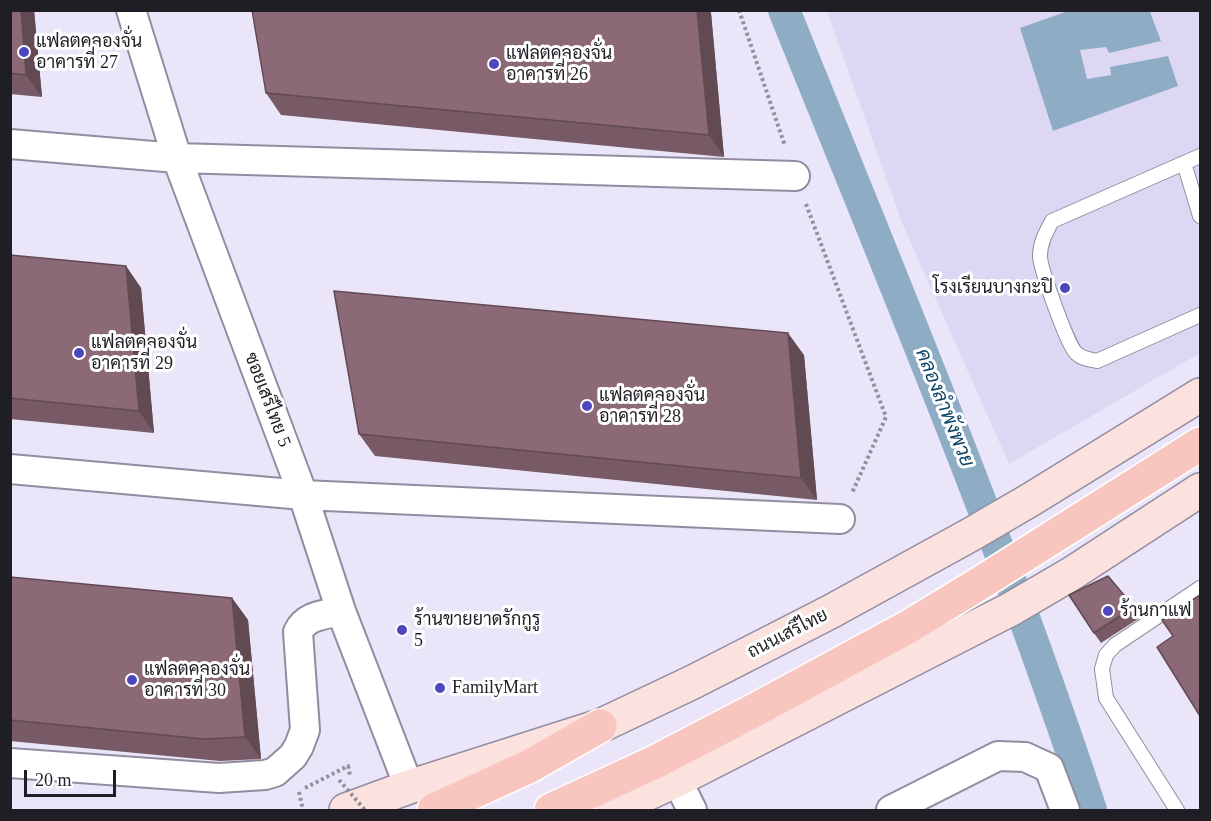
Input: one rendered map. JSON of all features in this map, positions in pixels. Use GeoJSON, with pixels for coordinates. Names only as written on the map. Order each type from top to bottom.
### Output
{"type":"FeatureCollection","features":[{"type":"Feature","properties":{"kind":"main road","name":"ถนนเสรีไทย"},"geometry":{"type":"LineString","coordinates":[[342,795],[409,787],[600,726],[830,612],[970,535],[1200,395]]}},
{"type":"Feature","properties":{"kind":"main road"},"geometry":{"type":"LineString","coordinates":[[551,810],[655,762],[908,627],[1200,444]]}},
{"type":"Feature","properties":{"kind":"main road"},"geometry":{"type":"LineString","coordinates":[[612,810],[677,780],[1011,609],[1071,574],[1200,490]]}},
{"type":"Feature","properties":{"kind":"main road"},"geometry":{"type":"LineString","coordinates":[[434,810],[530,765],[600,726]]}},
{"type":"Feature","properties":{"kind":"street","name":"ซอยเสรีไทย 5"},"geometry":{"type":"LineString","coordinates":[[131,10],[177,158],[303,495],[341,611],[409,787]]}},
{"type":"Feature","properties":{"kind":"street"},"geometry":{"type":"LineString","coordinates":[[10,144],[177,158],[795,176]]}},
{"type":"Feature","properties":{"kind":"street"},"geometry":{"type":"LineString","coordinates":[[10,469],[303,495],[840,519]]}},
{"type":"Feature","properties":{"kind":"street"},"geometry":{"type":"LineString","coordinates":[[10,763],[219,778],[265,775],[275,772],[293,756],[305,730],[298,632],[302,624],[309,619],[341,611]]}},
{"type":"Feature","properties":{"kind":"street"},"geometry":{"type":"LineString","coordinates":[[891,810],[998,756],[1025,757],[1049,768],[1065,810]]}},
{"type":"Feature","properties":{"kind":"street"},"geometry":{"type":"LineString","coordinates":[[677,780],[692,810]]}},
{"type":"Feature","properties":{"kind":"lane"},"geometry":{"type":"LineString","coordinates":[[1200,156],[1052,221],[1042,239],[1040,257],[1054,303],[1074,351],[1084,359],[1097,361],[1200,315]]}},
{"type":"Feature","properties":{"kind":"lane"},"geometry":{"type":"LineString","coordinates":[[1184,163],[1200,216]]}},
{"type":"Feature","properties":{"kind":"lane"},"geometry":{"type":"LineString","coordinates":[[1177,810],[1106,698],[1102,669],[1106,655],[1115,645],[1200,588]]}},
{"type":"Feature","properties":{"kind":"path"},"geometry":{"type":"LineString","coordinates":[[738,10],[795,176],[886,417],[840,519]]}},
{"type":"Feature","properties":{"kind":"path"},"geometry":{"type":"LineString","coordinates":[[303,810],[298,791],[348,766],[352,775],[342,795],[365,810]]}},
{"type":"Feature","properties":{"kind":"shaded area","name":"โรงเรียนบางกะปิ"},"geometry":{"type":"Polygon","coordinates":[[[827,11],[1200,11],[1200,353],[1009,464],[902,223],[827,11]]]}},
{"type":"Feature","properties":{"kind":"water"},"geometry":{"type":"Polygon","coordinates":[[[1068,11],[1150,12],[1161,41],[1109,53],[1106,47],[1080,50],[1087,79],[1111,75],[1110,67],[1168,56],[1178,86],[1053,131],[1020,28],[1068,11]]]}},
{"type":"Feature","properties":{"kind":"building"},"geometry":{"type":"Polygon","coordinates":[[[10,10],[21,10],[26,75],[10,73],[10,10]]]}},
{"type":"Feature","properties":{"kind":"building","name":"แฟลตคลองจั่น อาคารที่ 26"},"geometry":{"type":"Polygon","coordinates":[[[252,10],[697,10],[709,135],[266,93],[252,10]]]}},
{"type":"Feature","properties":{"kind":"building","name":"แฟลตคลองจั่น อาคารที่ 29"},"geometry":{"type":"Polygon","coordinates":[[[10,255],[126,266],[139,411],[10,398],[10,255]]]}},
{"type":"Feature","properties":{"kind":"building","name":"แฟลตคลองจั่น อาคารที่ 28"},"geometry":{"type":"Polygon","coordinates":[[[334,291],[788,333],[801,478],[359,434],[334,291]]]}},
{"type":"Feature","properties":{"kind":"building","name":"ร้านกาแฟ"},"geometry":{"type":"Polygon","coordinates":[[[1108,576],[1134,607],[1094,633],[1069,595],[1108,576]]]}},
{"type":"Feature","properties":{"kind":"building","name":"แฟลตคลองจั่น อาคารที่ 30"},"geometry":{"type":"Polygon","coordinates":[[[10,577],[232,598],[245,737],[204,739],[10,720],[10,577]]]}},
{"type":"Feature","properties":{"kind":"building"},"geometry":{"type":"Polygon","coordinates":[[[1200,595],[1200,716],[1157,647],[1173,636],[1162,620],[1200,595]]]}},
{"type":"Feature","properties":{"kind":"waterway","name":"คลองลำพังพวย"},"geometry":{"type":"LineString","coordinates":[[784,10],[983,508],[1021,608],[1091,810]]}},
{"type":"Feature","properties":{"kind":"place","name":"แฟลตคลองจั่น อาคารที่ 27"},"geometry":{"type":"Point","coordinates":[24,52]}},
{"type":"Feature","properties":{"kind":"place","name":"แฟลตคลองจั่น อาคารที่ 26"},"geometry":{"type":"Point","coordinates":[494,64]}},
{"type":"Feature","properties":{"kind":"place","name":"โรงเรียนบางกะปิ"},"geometry":{"type":"Point","coordinates":[1065,288]}},
{"type":"Feature","properties":{"kind":"place","name":"แฟลตคลองจั่น อาคารที่ 29"},"geometry":{"type":"Point","coordinates":[79,353]}},
{"type":"Feature","properties":{"kind":"place","name":"แฟลตคลองจั่น อาคารที่ 28"},"geometry":{"type":"Point","coordinates":[587,406]}},
{"type":"Feature","properties":{"kind":"place","name":"ร้านกาแฟ"},"geometry":{"type":"Point","coordinates":[1108,611]}},
{"type":"Feature","properties":{"kind":"place","name":"ร้านขายยาดรักกูรู 5"},"geometry":{"type":"Point","coordinates":[402,630]}},
{"type":"Feature","properties":{"kind":"place","name":"แฟลตคลองจั่น อาคารที่ 30"},"geometry":{"type":"Point","coordinates":[132,680]}},
{"type":"Feature","properties":{"kind":"place","name":"FamilyMart"},"geometry":{"type":"Point","coordinates":[440,688]}}]}
